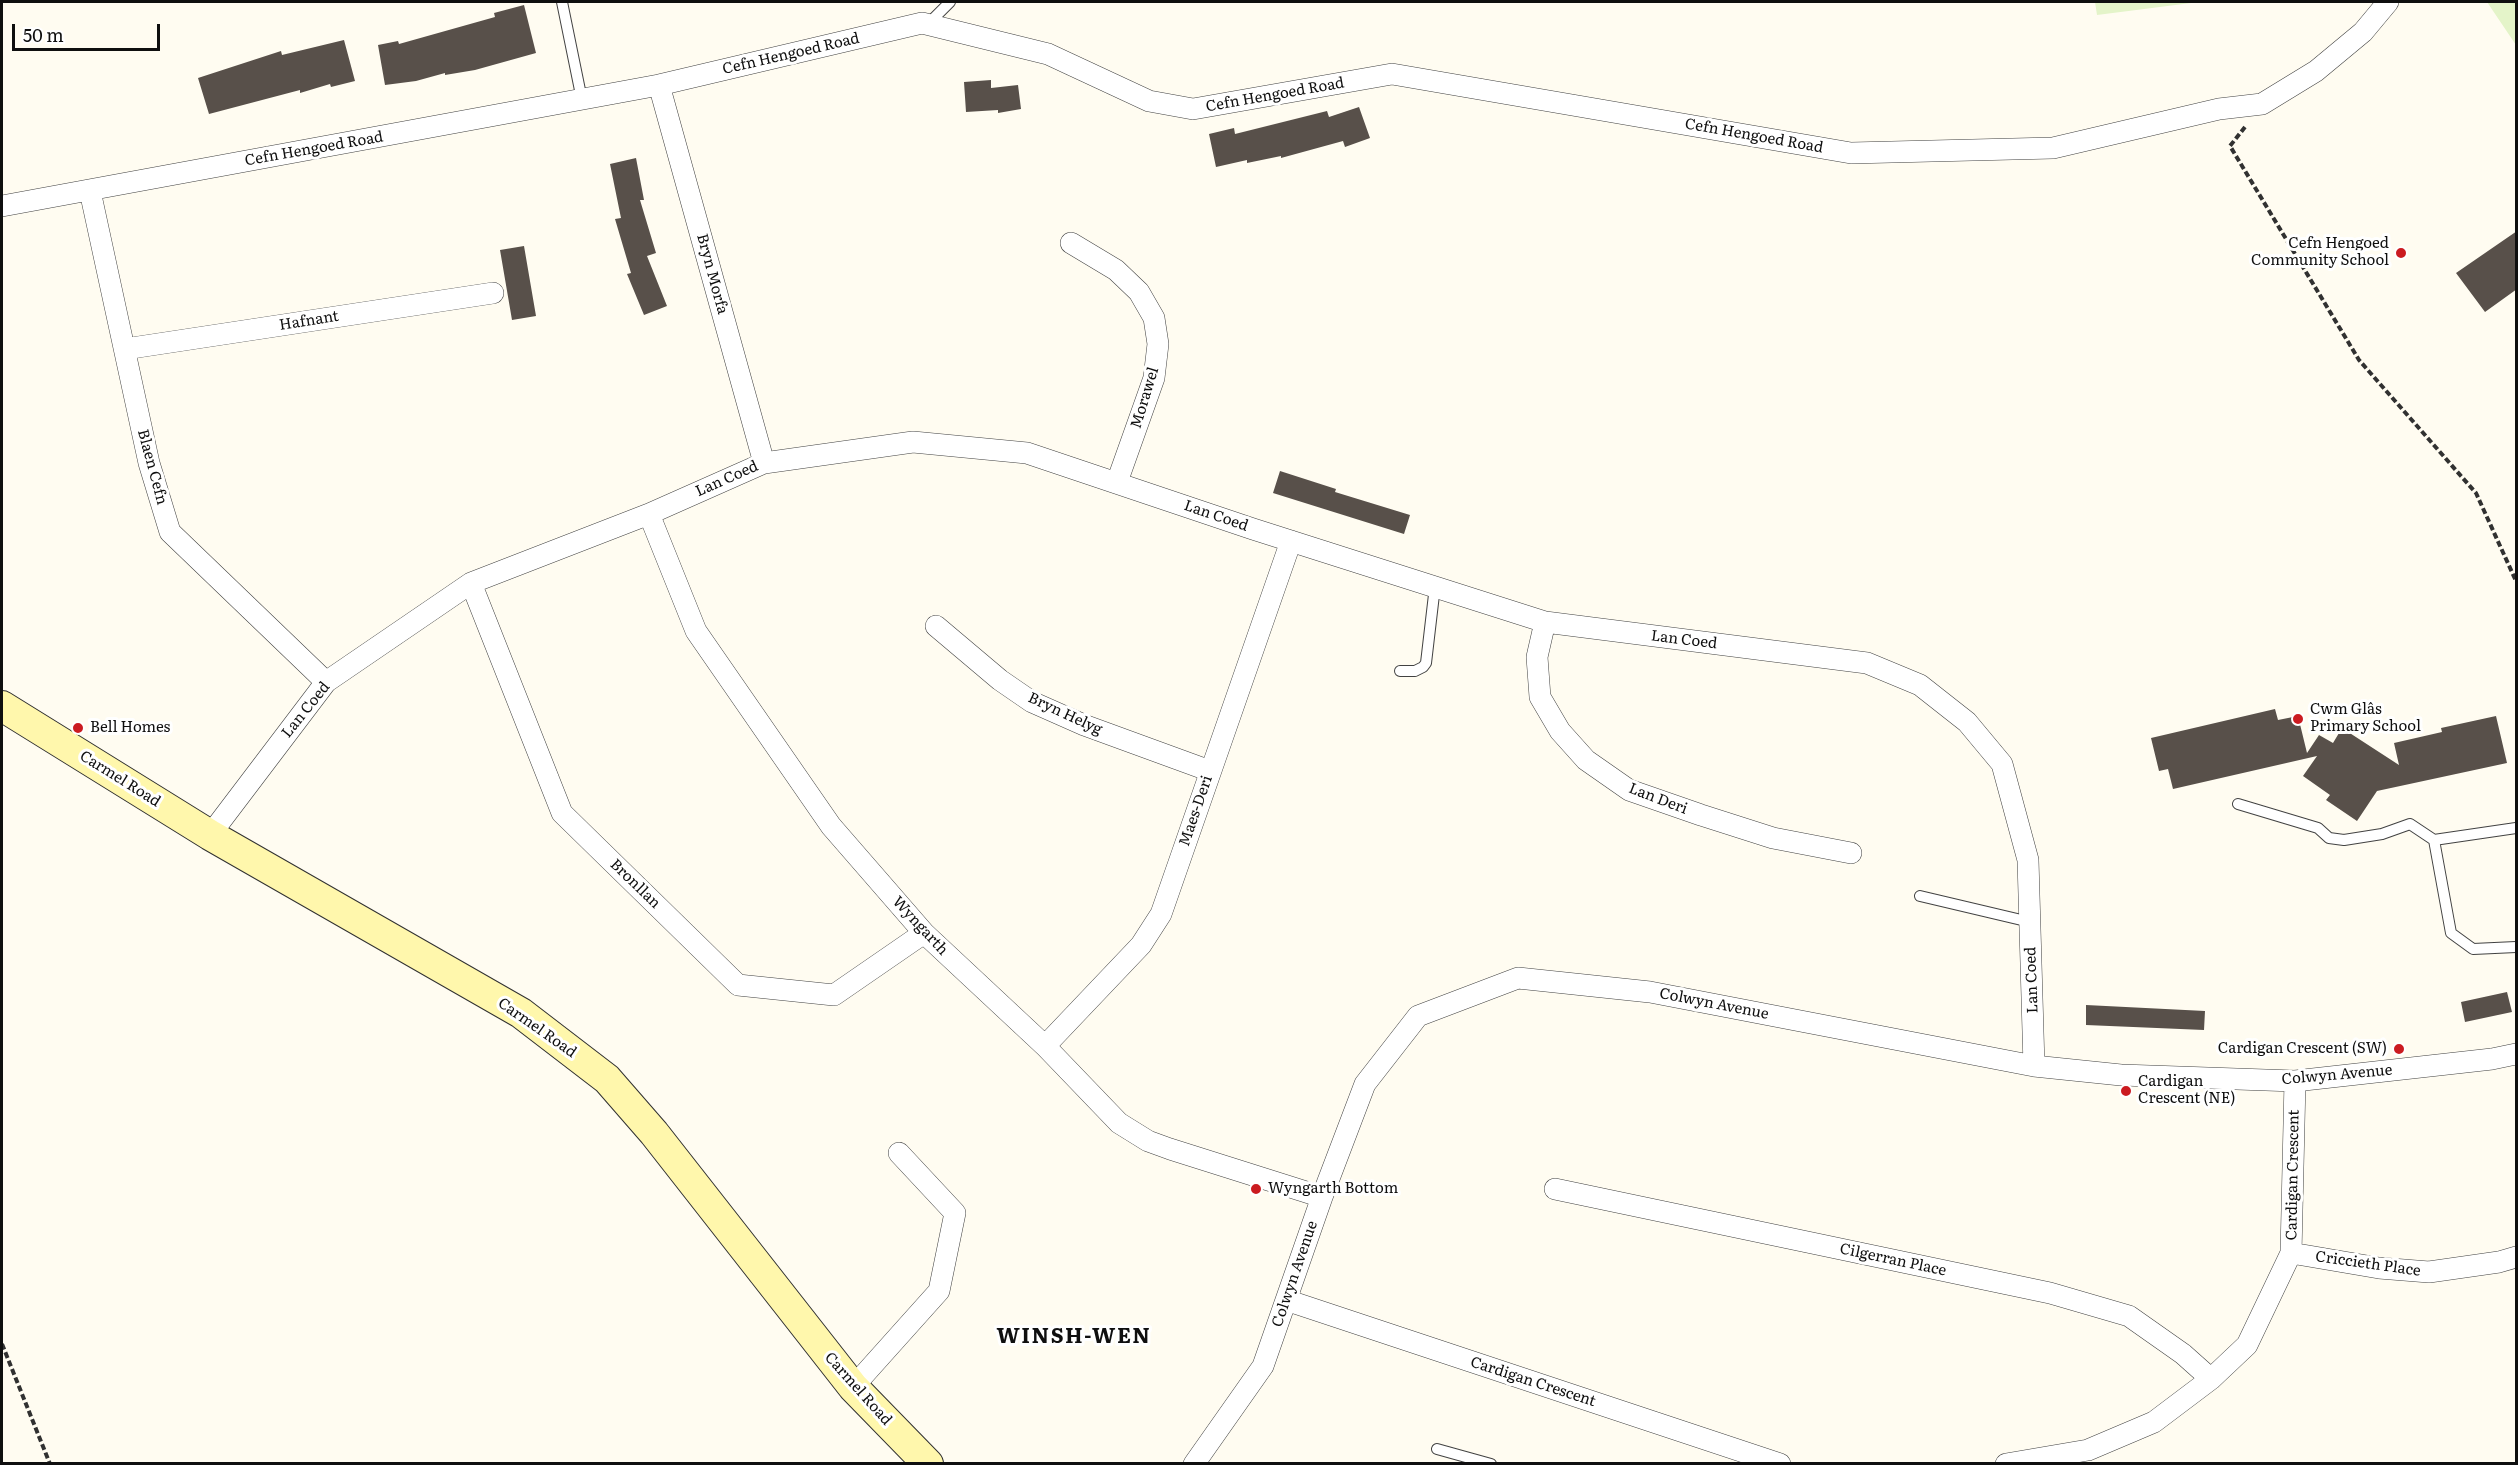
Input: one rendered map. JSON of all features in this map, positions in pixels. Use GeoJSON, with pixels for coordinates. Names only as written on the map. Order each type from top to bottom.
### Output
{"type":"FeatureCollection","features":[{"type":"Feature","properties":{"kind":"street","name":"Cefn Hengoed Road"},"geometry":{"type":"LineString","coordinates":[[2,206],[660,85],[922,23],[1048,54],[1149,101],[1193,109],[1392,74],[1851,153],[2053,148],[2219,109],[2262,104],[2316,71],[2363,32],[2388,2]]}},
{"type":"Feature","properties":{"kind":"street","name":"Bryn Morfa"},"geometry":{"type":"LineString","coordinates":[[660,85],[764,463]]}},
{"type":"Feature","properties":{"kind":"street","name":"Blaen Cefn"},"geometry":{"type":"LineString","coordinates":[[90,190],[149,463],[170,532],[326,682]]}},
{"type":"Feature","properties":{"kind":"street","name":"Morawel"},"geometry":{"type":"LineString","coordinates":[[1071,243],[1116,270],[1139,292],[1154,318],[1158,344],[1154,378],[1117,482]]}},
{"type":"Feature","properties":{"kind":"street","name":"Hafnant"},"geometry":{"type":"LineString","coordinates":[[124,349],[493,293]]}},
{"type":"Feature","properties":{"kind":"street","name":"Lan Coed"},"geometry":{"type":"LineString","coordinates":[[210,835],[326,682],[471,583],[649,514],[764,463],[913,442],[1027,453],[1545,622],[1867,663],[1920,684],[1967,722],[2002,764],[2028,860],[2034,1066]]}},
{"type":"Feature","properties":{"kind":"street","name":"Wyngarth"},"geometry":{"type":"LineString","coordinates":[[649,514],[696,631],[831,826],[924,933],[1045,1047],[1119,1123],[1148,1141],[1322,1197]]}},
{"type":"Feature","properties":{"kind":"street","name":"Maes-Deri"},"geometry":{"type":"LineString","coordinates":[[1045,1047],[1141,945],[1161,914],[1291,540]]}},
{"type":"Feature","properties":{"kind":"street","name":"Bronllan"},"geometry":{"type":"LineString","coordinates":[[471,583],[562,813],[738,985],[834,994],[924,933]]}},
{"type":"Feature","properties":{"kind":"street","name":"Lan Deri"},"geometry":{"type":"LineString","coordinates":[[1545,622],[1537,657],[1540,697],[1560,731],[1586,760],[1629,790],[1773,838],[1851,853]]}},
{"type":"Feature","properties":{"kind":"street","name":"Bryn Helyg"},"geometry":{"type":"LineString","coordinates":[[936,626],[1000,680],[1032,702],[1084,725],[1210,771]]}},
{"type":"Feature","properties":{"kind":"street","name":"Carmel Road"},"geometry":{"type":"LineString","coordinates":[[2,706],[210,835],[521,1013],[607,1079],[654,1133],[853,1387],[928,1464]]}},
{"type":"Feature","properties":{"kind":"street","name":"Colwyn Avenue"},"geometry":{"type":"LineString","coordinates":[[1194,1464],[1263,1365],[1322,1197],[1365,1084],[1418,1016],[1518,978],[1650,992],[2034,1066],[2121,1075],[2295,1081],[2492,1059],[2517,1054]]}},
{"type":"Feature","properties":{"kind":"street","name":"Cardigan Crescent"},"geometry":{"type":"LineString","coordinates":[[2006,1464],[2088,1450],[2154,1422],[2211,1379],[2247,1345],[2291,1252],[2295,1081]]}},
{"type":"Feature","properties":{"kind":"street"},"geometry":{"type":"LineString","coordinates":[[853,1387],[939,1291],[942,1280],[954,1213],[898,1153]]}},
{"type":"Feature","properties":{"kind":"street","name":"Cilgerran Place"},"geometry":{"type":"LineString","coordinates":[[1555,1189],[2061,1296],[2129,1316],[2183,1354],[2211,1379]]}},
{"type":"Feature","properties":{"kind":"street","name":"Criccieth Place"},"geometry":{"type":"LineString","coordinates":[[2291,1252],[2379,1268],[2429,1272],[2499,1262],[2517,1257]]}},
{"type":"Feature","properties":{"kind":"street","name":"Cardigan Crescent"},"geometry":{"type":"LineString","coordinates":[[1286,1300],[1780,1464]]}},
{"type":"Feature","properties":{"kind":"lane"},"geometry":{"type":"LineString","coordinates":[[562,2],[582,100]]}},
{"type":"Feature","properties":{"kind":"lane"},"geometry":{"type":"LineString","coordinates":[[928,24],[950,2]]}},
{"type":"Feature","properties":{"kind":"lane"},"geometry":{"type":"LineString","coordinates":[[1400,671],[1415,671],[1424,667],[1426,663],[1435,586]]}},
{"type":"Feature","properties":{"kind":"lane"},"geometry":{"type":"LineString","coordinates":[[2238,804],[2318,828],[2329,838],[2344,840],[2382,834],[2410,824],[2434,840],[2517,828]]}},
{"type":"Feature","properties":{"kind":"lane"},"geometry":{"type":"LineString","coordinates":[[2434,840],[2451,933],[2473,949],[2517,947]]}},
{"type":"Feature","properties":{"kind":"lane"},"geometry":{"type":"LineString","coordinates":[[1920,896],[2030,922]]}},
{"type":"Feature","properties":{"kind":"lane"},"geometry":{"type":"LineString","coordinates":[[1437,1449],[1491,1464]]}},
{"type":"Feature","properties":{"kind":"path"},"geometry":{"type":"LineString","coordinates":[[2262,104],[2230,146],[2359,360],[2476,493],[2517,581]]}},
{"type":"Feature","properties":{"kind":"path"},"geometry":{"type":"LineString","coordinates":[[2,1344],[50,1464]]}},
{"type":"Feature","properties":{"kind":"green space"},"geometry":{"type":"Polygon","coordinates":[[[2095,2],[2199,2],[2097,15],[2095,2]]]}},
{"type":"Feature","properties":{"kind":"green space"},"geometry":{"type":"Polygon","coordinates":[[[2487,2],[2516,2],[2516,45],[2487,2]]]}},
{"type":"Feature","properties":{"kind":"building"},"geometry":{"type":"Polygon","coordinates":[[[524,5],[536,53],[475,70],[445,75],[445,73],[416,81],[385,85],[378,45],[398,41],[399,44],[495,17],[494,13],[524,5]]]}},
{"type":"Feature","properties":{"kind":"building"},"geometry":{"type":"Polygon","coordinates":[[[344,40],[355,81],[331,87],[330,84],[300,93],[300,90],[209,114],[198,78],[281,51],[282,55],[344,40]]]}},
{"type":"Feature","properties":{"kind":"building"},"geometry":{"type":"Polygon","coordinates":[[[991,80],[991,88],[1018,85],[1021,109],[998,113],[998,110],[966,112],[964,82],[991,80]]]}},
{"type":"Feature","properties":{"kind":"building"},"geometry":{"type":"Polygon","coordinates":[[[1359,107],[1370,138],[1345,147],[1343,141],[1281,158],[1281,156],[1247,163],[1247,160],[1216,167],[1209,134],[1234,128],[1235,134],[1327,111],[1329,117],[1359,107]]]}},
{"type":"Feature","properties":{"kind":"building"},"geometry":{"type":"Polygon","coordinates":[[[636,158],[644,200],[640,200],[656,253],[647,256],[667,306],[644,315],[627,274],[631,273],[615,219],[621,218],[610,164],[636,158]]]}},
{"type":"Feature","properties":{"kind":"building"},"geometry":{"type":"Polygon","coordinates":[[[2517,231],[2517,289],[2485,312],[2456,273],[2517,231]]]}},
{"type":"Feature","properties":{"kind":"building"},"geometry":{"type":"Polygon","coordinates":[[[524,246],[536,316],[512,320],[500,250],[524,246]]]}},
{"type":"Feature","properties":{"kind":"building"},"geometry":{"type":"Polygon","coordinates":[[[1280,471],[1336,489],[1335,492],[1410,515],[1404,534],[1273,493],[1280,471]]]}},
{"type":"Feature","properties":{"kind":"building"},"geometry":{"type":"Polygon","coordinates":[[[2275,709],[2278,720],[2298,716],[2307,753],[2319,735],[2333,743],[2342,728],[2399,765],[2394,743],[2442,732],[2441,728],[2496,716],[2507,763],[2377,791],[2357,821],[2326,800],[2330,795],[2303,776],[2317,756],[2173,789],[2168,769],[2159,771],[2151,738],[2275,709]]]}},
{"type":"Feature","properties":{"kind":"building"},"geometry":{"type":"Polygon","coordinates":[[[2507,992],[2512,1012],[2465,1022],[2461,1002],[2507,992]]]}},
{"type":"Feature","properties":{"kind":"building"},"geometry":{"type":"Polygon","coordinates":[[[2086,1005],[2205,1011],[2204,1030],[2086,1025],[2086,1005]]]}},
{"type":"Feature","properties":{"kind":"place","name":"Cefn Hengoed Community School"},"geometry":{"type":"Point","coordinates":[2401,253]}},
{"type":"Feature","properties":{"kind":"place","name":"Cwm Glâs Primary School"},"geometry":{"type":"Point","coordinates":[2298,719]}},
{"type":"Feature","properties":{"kind":"place","name":"Bell Homes"},"geometry":{"type":"Point","coordinates":[78,728]}},
{"type":"Feature","properties":{"kind":"place","name":"Cardigan Crescent (SW)"},"geometry":{"type":"Point","coordinates":[2399,1049]}},
{"type":"Feature","properties":{"kind":"place","name":"Cardigan Crescent (NE)"},"geometry":{"type":"Point","coordinates":[2126,1091]}},
{"type":"Feature","properties":{"kind":"place","name":"Wyngarth Bottom"},"geometry":{"type":"Point","coordinates":[1256,1189]}},
{"type":"Feature","properties":{"kind":"district","name":"WINSH-WEN"},"geometry":{"type":"Point","coordinates":[1074,1337]}}]}
